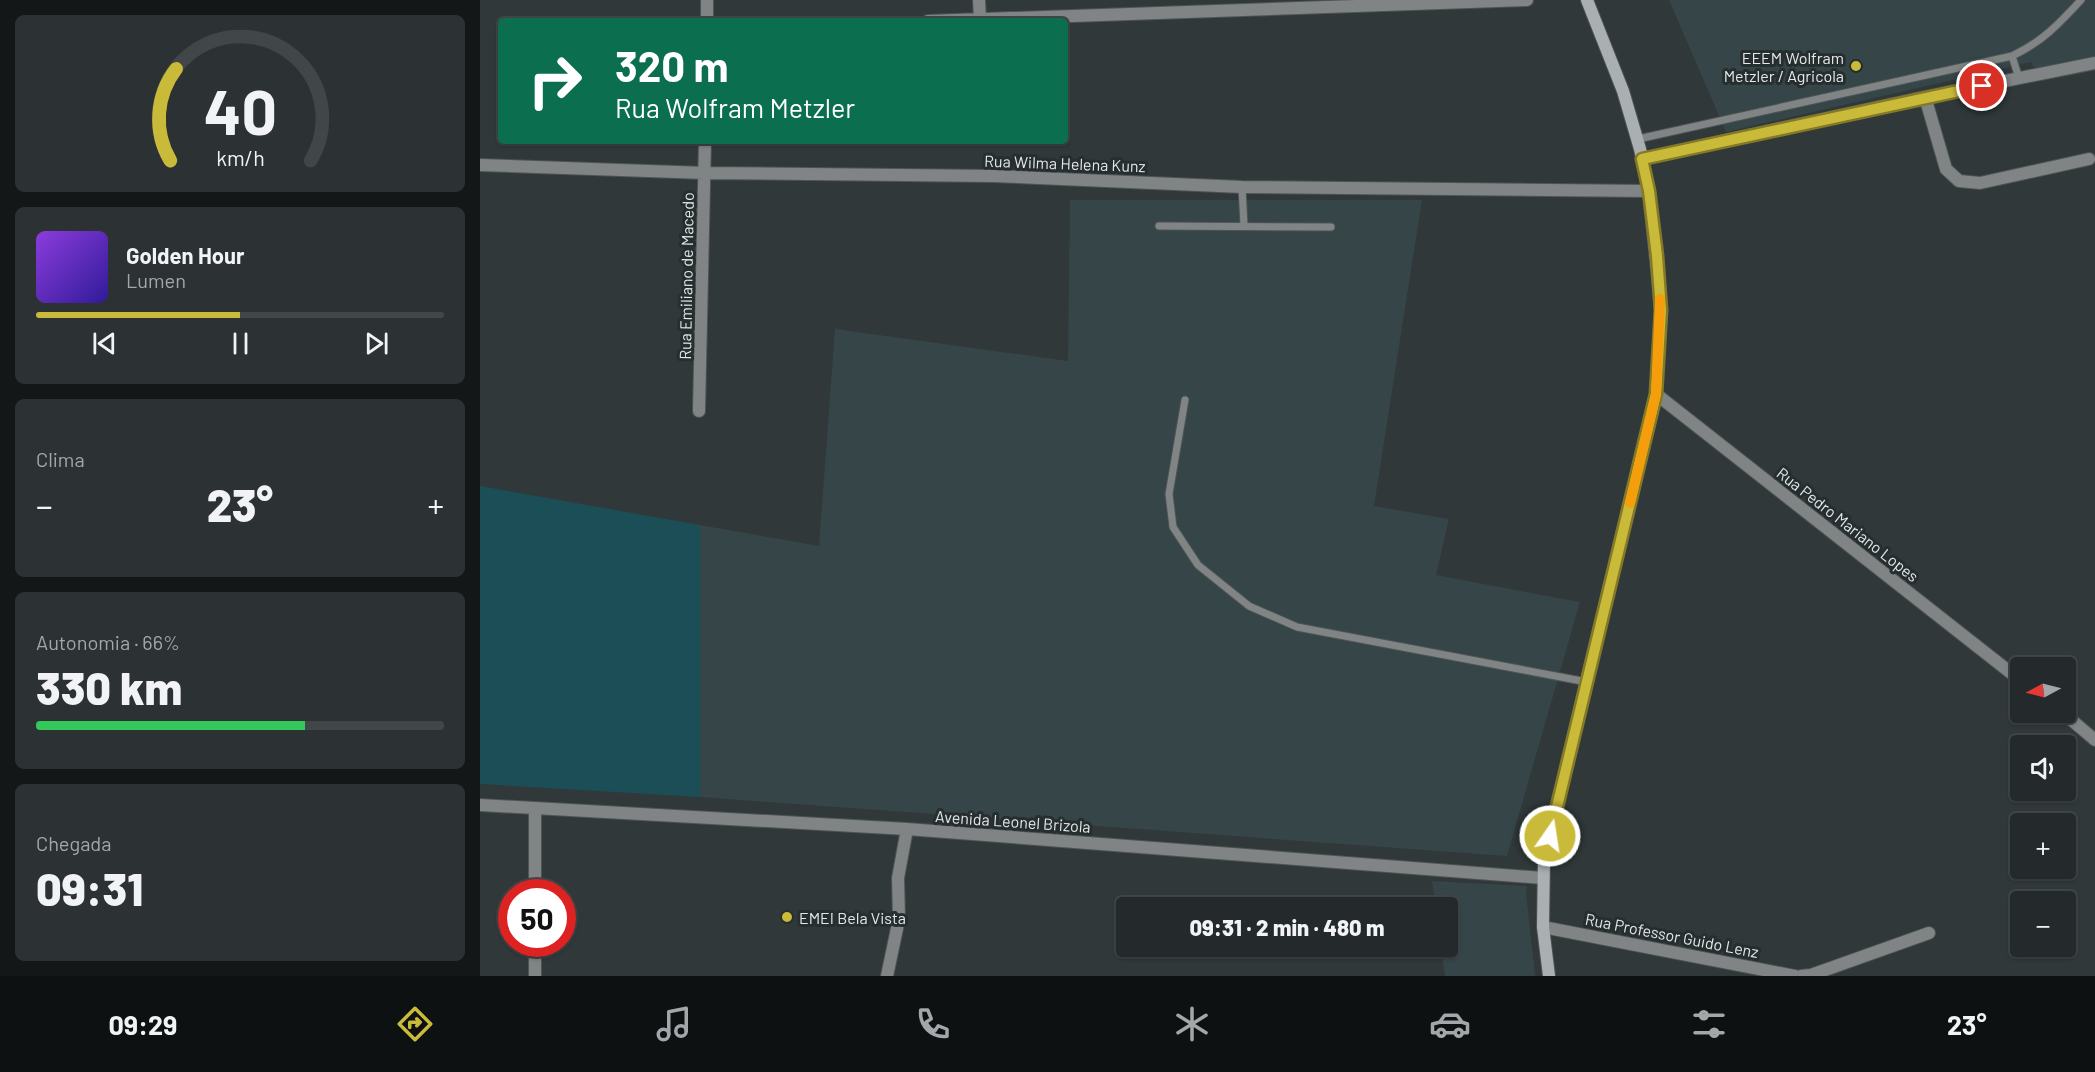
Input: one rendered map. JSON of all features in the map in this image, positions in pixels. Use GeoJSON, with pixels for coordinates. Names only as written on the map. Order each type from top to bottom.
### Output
{"type":"FeatureCollection","features":[{"type":"Feature","properties":{"kind":"main road"},"geometry":{"type":"LineString","coordinates":[[1550,976],[1542,927],[1544,858],[1656,394],[1661,310],[1649,191],[1638,140],[1623,91],[1587,0]]}},
{"type":"Feature","properties":{"kind":"street"},"geometry":{"type":"LineString","coordinates":[[707,0],[707,18]]}},
{"type":"Feature","properties":{"kind":"street"},"geometry":{"type":"LineString","coordinates":[[979,0],[980,18]]}},
{"type":"Feature","properties":{"kind":"street"},"geometry":{"type":"LineString","coordinates":[[1035,18],[1527,0]]}},
{"type":"Feature","properties":{"kind":"street"},"geometry":{"type":"LineString","coordinates":[[1642,159],[1925,97],[2095,63]]}},
{"type":"Feature","properties":{"kind":"street"},"geometry":{"type":"LineString","coordinates":[[1925,97],[1946,170],[1959,181],[1980,183],[2089,159]]}},
{"type":"Feature","properties":{"kind":"street","name":"Rua Emiliano de Macedo"},"geometry":{"type":"LineString","coordinates":[[699,411],[705,144]]}},
{"type":"Feature","properties":{"kind":"street","name":"Rua Wilma Helena Kunz"},"geometry":{"type":"LineString","coordinates":[[480,165],[705,173],[993,176],[1242,187],[1649,191]]}},
{"type":"Feature","properties":{"kind":"street","name":"Rua Pedro Mariano Lopes"},"geometry":{"type":"LineString","coordinates":[[1656,394],[2010,672]]}},
{"type":"Feature","properties":{"kind":"street"},"geometry":{"type":"LineString","coordinates":[[2075,723],[2095,740]]}},
{"type":"Feature","properties":{"kind":"street","name":"Avenida Leonel Brizola"},"geometry":{"type":"LineString","coordinates":[[480,805],[907,829],[1543,879]]}},
{"type":"Feature","properties":{"kind":"street"},"geometry":{"type":"LineString","coordinates":[[535,809],[535,879]]}},
{"type":"Feature","properties":{"kind":"street"},"geometry":{"type":"LineString","coordinates":[[887,976],[899,919],[898,878],[907,829]]}},
{"type":"Feature","properties":{"kind":"street","name":"Rua Professor Guido Lenz"},"geometry":{"type":"LineString","coordinates":[[1542,927],[1795,976]]}},
{"type":"Feature","properties":{"kind":"street"},"geometry":{"type":"LineString","coordinates":[[1801,976],[1811,975],[1929,933]]}},
{"type":"Feature","properties":{"kind":"street"},"geometry":{"type":"LineString","coordinates":[[535,957],[535,976]]}},
{"type":"Feature","properties":{"kind":"lane"},"geometry":{"type":"LineString","coordinates":[[1638,140],[2012,56],[2030,48],[2051,33],[2081,0]]}},
{"type":"Feature","properties":{"kind":"lane"},"geometry":{"type":"LineString","coordinates":[[2012,56],[2019,78]]}},
{"type":"Feature","properties":{"kind":"lane"},"geometry":{"type":"LineString","coordinates":[[1242,187],[1244,226]]}},
{"type":"Feature","properties":{"kind":"lane"},"geometry":{"type":"LineString","coordinates":[[1159,226],[1331,227]]}},
{"type":"Feature","properties":{"kind":"lane"},"geometry":{"type":"LineString","coordinates":[[1185,400],[1169,494],[1173,527],[1198,565],[1249,606],[1297,627],[1587,682]]}},
{"type":"Feature","properties":{"kind":"shaded area","name":"EEEM Wolfram Metzler / Agricola"},"geometry":{"type":"Polygon","coordinates":[[[1669,0],[2095,0],[2095,57],[2035,70],[2031,62],[1726,132],[1669,0]]]}},
{"type":"Feature","properties":{"kind":"shaded area"},"geometry":{"type":"Polygon","coordinates":[[[1070,200],[1422,200],[1374,506],[1449,519],[1436,575],[1580,602],[1507,856],[700,797],[700,525],[819,546],[835,329],[1068,361],[1070,200]]]}},
{"type":"Feature","properties":{"kind":"shaded area"},"geometry":{"type":"Polygon","coordinates":[[[480,486],[700,525],[700,797],[480,784],[480,486]]]}},
{"type":"Feature","properties":{"kind":"shaded area"},"geometry":{"type":"Polygon","coordinates":[[[1432,881],[1527,886],[1535,976],[1445,976],[1442,957],[1458,957],[1458,897],[1434,897],[1432,881]]]}},
{"type":"Feature","properties":{"kind":"slow traffic"},"geometry":{"type":"LineString","coordinates":[[1630,503],[1656,394],[1660,299]]}},
{"type":"Feature","properties":{"kind":"place","name":"EEEM Wolfram Metzler / Agricola"},"geometry":{"type":"Point","coordinates":[1856,66]}},
{"type":"Feature","properties":{"kind":"place","name":"EMEI Bela Vista"},"geometry":{"type":"Point","coordinates":[787,917]}},
{"type":"Feature","properties":{"kind":"route"},"geometry":{"type":"LineString","coordinates":[[1550,836],[1656,394],[1661,310],[1649,191],[1642,159],[1982,86]]}}]}
